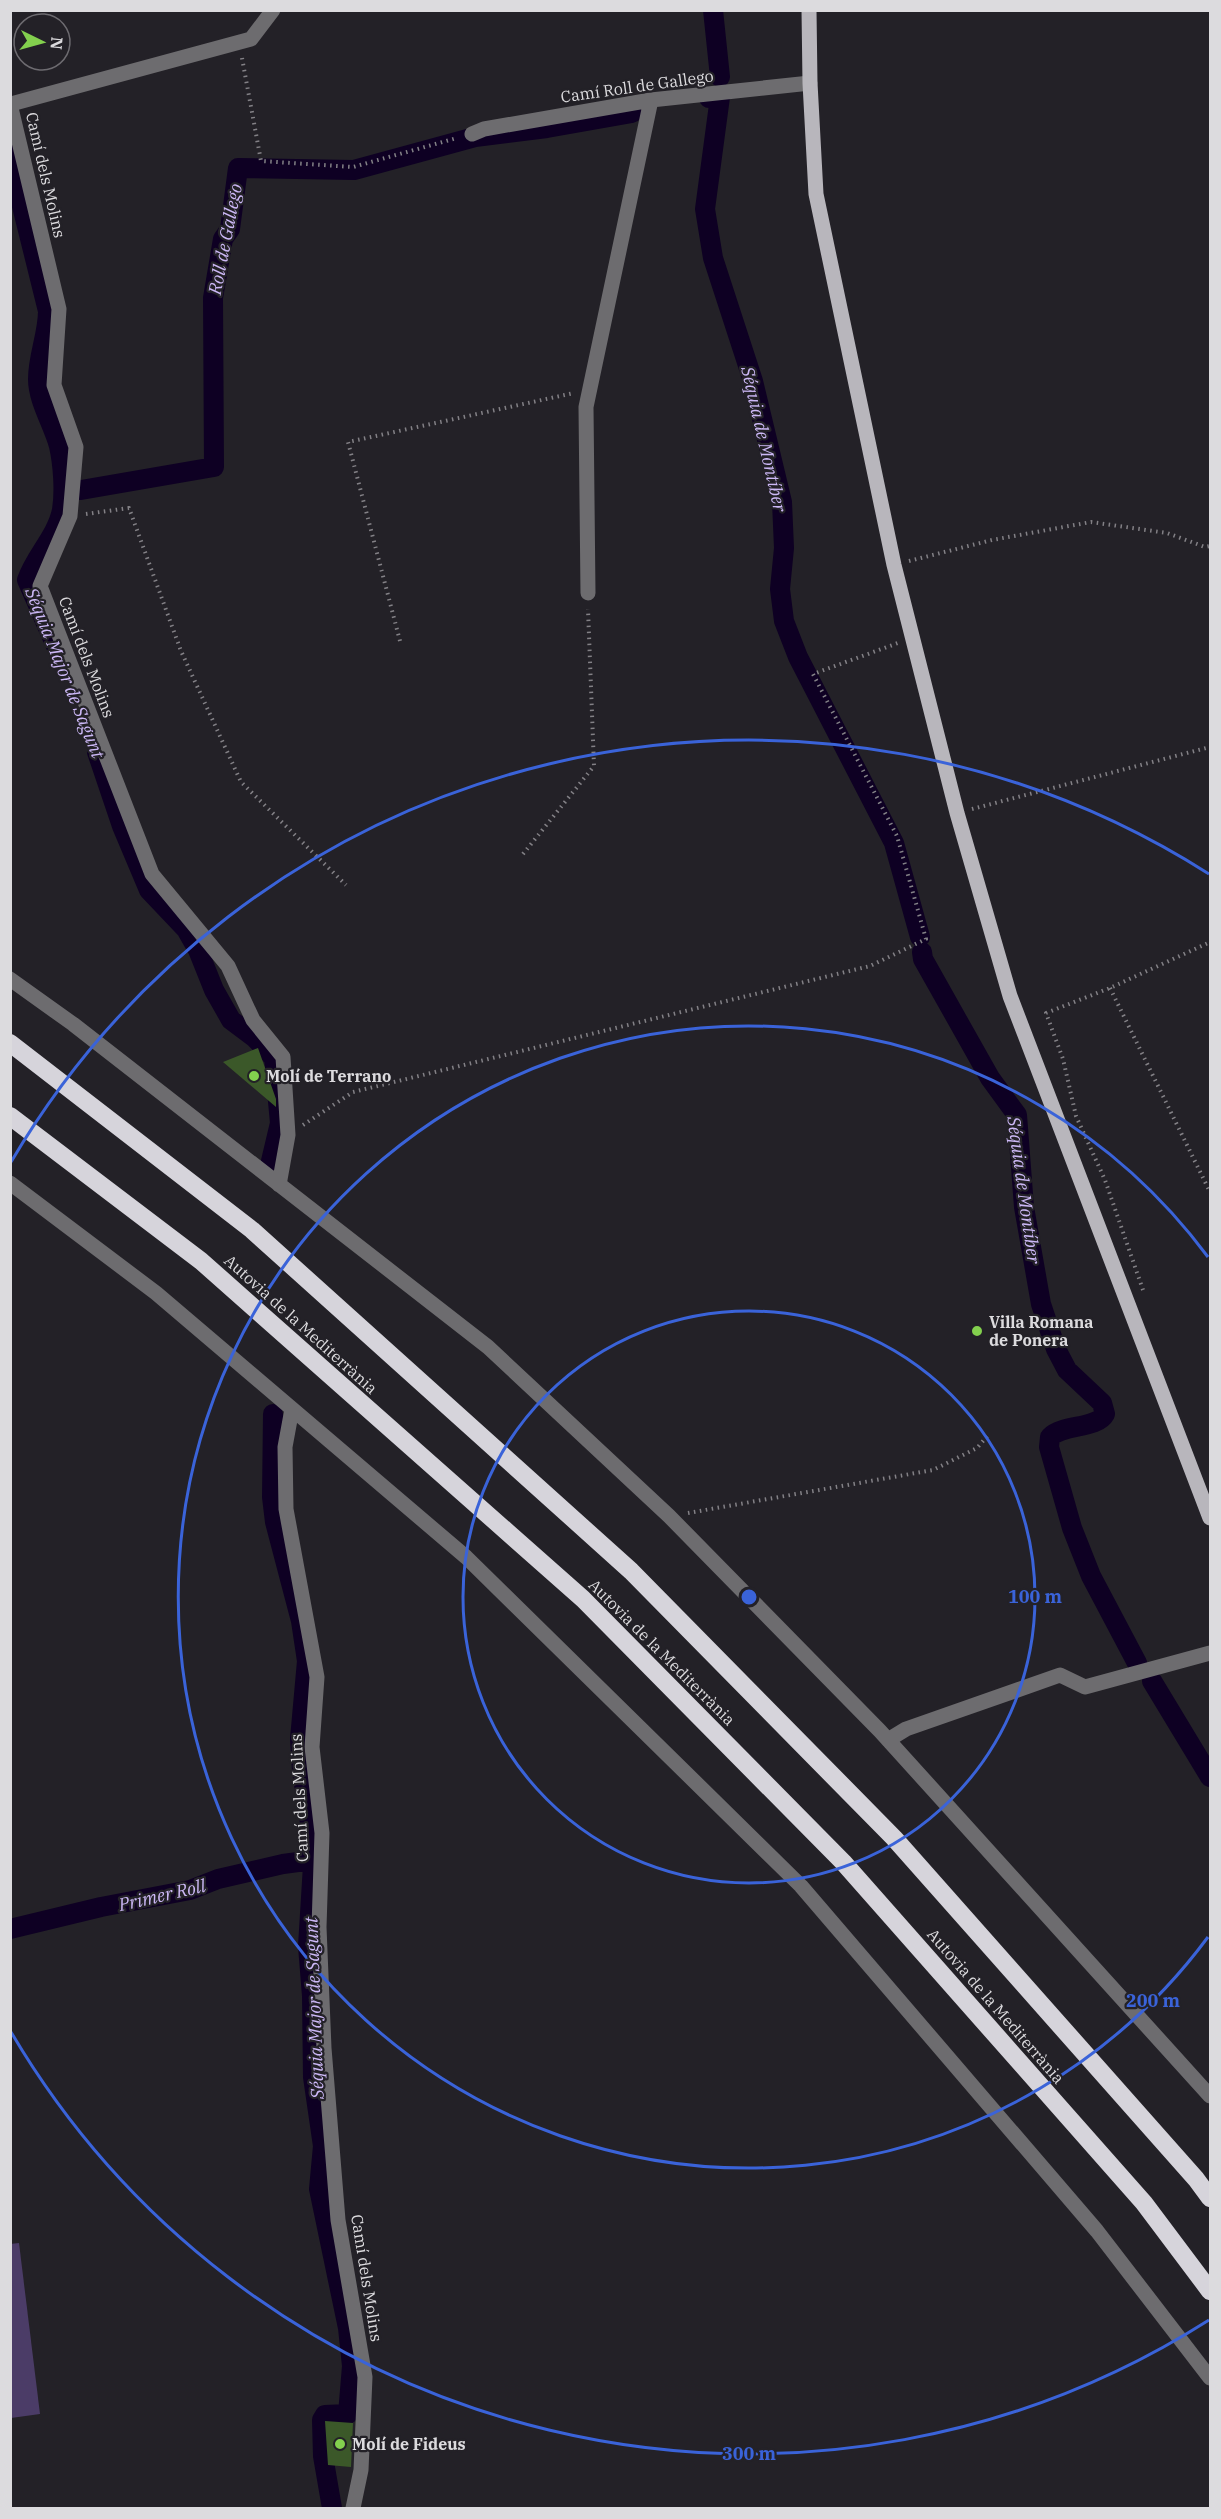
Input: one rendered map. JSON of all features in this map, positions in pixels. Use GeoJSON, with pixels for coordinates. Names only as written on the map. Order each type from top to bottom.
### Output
{"type":"FeatureCollection","features":[{"type":"Feature","properties":{"kind":"highway","name":"Autovia de la Mediterrània"},"geometry":{"type":"LineString","coordinates":[[10,1043],[252,1230],[631,1571],[894,1838],[1196,2179],[1210,2198]]}},
{"type":"Feature","properties":{"kind":"highway","name":"Autovia de la Mediterrània"},"geometry":{"type":"LineString","coordinates":[[10,1116],[201,1261],[583,1599],[843,1862],[1144,2203],[1210,2291]]}},
{"type":"Feature","properties":{"kind":"main road"},"geometry":{"type":"LineString","coordinates":[[810,10],[810,83],[816,194],[894,565],[957,813],[1014,1006],[1210,1518]]}},
{"type":"Feature","properties":{"kind":"street"},"geometry":{"type":"LineString","coordinates":[[11,104],[251,39],[273,10]]}},
{"type":"Feature","properties":{"kind":"street","name":"Camí Roll de Gallego"},"geometry":{"type":"LineString","coordinates":[[472,134],[484,129],[651,100],[810,83]]}},
{"type":"Feature","properties":{"kind":"street"},"geometry":{"type":"LineString","coordinates":[[588,593],[586,407],[651,100]]}},
{"type":"Feature","properties":{"kind":"street","name":"Camí dels Molins"},"geometry":{"type":"LineString","coordinates":[[11,104],[59,309],[54,385],[76,447],[70,516],[40,586],[152,874],[228,966],[253,1020],[283,1057],[288,1135],[279,1185]]}},
{"type":"Feature","properties":{"kind":"street"},"geometry":{"type":"LineString","coordinates":[[10,979],[73,1024],[488,1347],[669,1516],[888,1740],[1210,2096]]}},
{"type":"Feature","properties":{"kind":"street"},"geometry":{"type":"LineString","coordinates":[[10,1183],[156,1293],[466,1557],[801,1886],[1097,2231],[1210,2379]]}},
{"type":"Feature","properties":{"kind":"street","name":"Camí dels Molins"},"geometry":{"type":"LineString","coordinates":[[292,1409],[285,1447],[285,1509],[317,1677],[312,1746],[322,1833],[319,1927],[324,2048],[338,2220],[365,2377],[361,2470],[353,2508]]}},
{"type":"Feature","properties":{"kind":"street"},"geometry":{"type":"LineString","coordinates":[[888,1740],[906,1729],[1060,1675],[1085,1687],[1210,1653]]}},
{"type":"Feature","properties":{"kind":"path"},"geometry":{"type":"LineString","coordinates":[[239,43],[261,160],[353,167],[472,134]]}},
{"type":"Feature","properties":{"kind":"path"},"geometry":{"type":"LineString","coordinates":[[400,641],[348,442],[590,390]]}},
{"type":"Feature","properties":{"kind":"path"},"geometry":{"type":"LineString","coordinates":[[70,516],[129,508],[181,651],[241,782],[346,885]]}},
{"type":"Feature","properties":{"kind":"path"},"geometry":{"type":"LineString","coordinates":[[894,565],[992,540],[1091,522],[1167,533],[1205,548],[1210,546]]}},
{"type":"Feature","properties":{"kind":"path"},"geometry":{"type":"LineString","coordinates":[[523,854],[594,766],[588,593]]}},
{"type":"Feature","properties":{"kind":"path"},"geometry":{"type":"LineString","coordinates":[[288,1135],[352,1092],[870,966],[926,939],[897,836],[813,675],[912,638]]}},
{"type":"Feature","properties":{"kind":"path"},"geometry":{"type":"LineString","coordinates":[[957,813],[1210,747]]}},
{"type":"Feature","properties":{"kind":"path"},"geometry":{"type":"LineString","coordinates":[[1146,1300],[1104,1180],[1076,1116],[1063,1059],[1046,1013],[1110,988],[1208,943]]}},
{"type":"Feature","properties":{"kind":"path"},"geometry":{"type":"LineString","coordinates":[[1110,988],[1210,1192]]}},
{"type":"Feature","properties":{"kind":"path"},"geometry":{"type":"LineString","coordinates":[[669,1516],[933,1470],[977,1448],[990,1433]]}},
{"type":"Feature","properties":{"kind":"shaded area"},"geometry":{"type":"Polygon","coordinates":[[[19,2243],[40,2414],[11,2418],[10,2244],[19,2243]]]}},
{"type":"Feature","properties":{"kind":"building","name":"Molí de Terrano"},"geometry":{"type":"Polygon","coordinates":[[[258,1048],[276,1099],[276,1107],[223,1062],[258,1048]]]}},
{"type":"Feature","properties":{"kind":"building","name":"Molí de Fideus"},"geometry":{"type":"Polygon","coordinates":[[[325,2421],[353,2423],[351,2467],[328,2465],[325,2421]]]}},
{"type":"Feature","properties":{"kind":"waterway","name":"Séquia de Montíber"},"geometry":{"type":"LineString","coordinates":[[713,10],[720,77]]}},
{"type":"Feature","properties":{"kind":"waterway","name":"Séquia de Montíber"},"geometry":{"type":"LineString","coordinates":[[709,98],[720,97],[705,209],[713,258],[753,381],[782,502],[784,548],[780,589],[784,621],[798,657],[894,843],[920,937]]}},
{"type":"Feature","properties":{"kind":"waterway","name":"Roll de Gallego"},"geometry":{"type":"LineString","coordinates":[[81,490],[214,467],[213,298],[223,239],[230,229],[238,168],[354,170],[475,137],[547,128],[632,113]]}},
{"type":"Feature","properties":{"kind":"waterway","name":"Séquia Major de Sagunt"},"geometry":{"type":"LineString","coordinates":[[10,147],[19,194],[48,311],[38,379],[43,404],[59,446],[62,461],[62,510],[56,529],[27,580],[56,646]]}},
{"type":"Feature","properties":{"kind":"waterway","name":"Séquia Major de Sagunt"},"geometry":{"type":"LineString","coordinates":[[97,752],[122,826],[149,890],[186,929],[198,950],[214,990],[231,1020],[255,1038],[274,1058],[280,1123],[271,1161]]}},
{"type":"Feature","properties":{"kind":"waterway","name":"Séquia de Montíber"},"geometry":{"type":"LineString","coordinates":[[922,952],[923,959],[990,1078],[1017,1115],[1024,1207],[1041,1304],[1056,1349],[1067,1370],[1102,1403],[1105,1414],[1095,1422],[1056,1433],[1050,1437],[1049,1447],[1072,1528],[1091,1576],[1137,1663]]}},
{"type":"Feature","properties":{"kind":"waterway","name":"Séquia Major de Sagunt"},"geometry":{"type":"LineString","coordinates":[[273,1414],[272,1497],[275,1522],[301,1621],[307,1661],[300,1739],[302,1771],[314,1849],[308,1946],[312,1996],[313,2077],[323,2146],[319,2189],[348,2328],[352,2366],[348,2414],[325,2415],[322,2420],[323,2456],[332,2508]]}},
{"type":"Feature","properties":{"kind":"waterway","name":"Séquia de Montíber"},"geometry":{"type":"LineString","coordinates":[[1152,1681],[1210,1777]]}},
{"type":"Feature","properties":{"kind":"waterway","name":"Primer Roll"},"geometry":{"type":"LineString","coordinates":[[10,1929],[101,1907],[190,1890],[218,1879],[283,1864],[313,1860]]}},
{"type":"Feature","properties":{"kind":"place","name":"Molí de Terrano"},"geometry":{"type":"Point","coordinates":[254,1076]}},
{"type":"Feature","properties":{"kind":"place","name":"Villa Romana de Ponera"},"geometry":{"type":"Point","coordinates":[977,1331]}},
{"type":"Feature","properties":{"kind":"place","name":"Molí de Fideus"},"geometry":{"type":"Point","coordinates":[340,2444]}}]}
